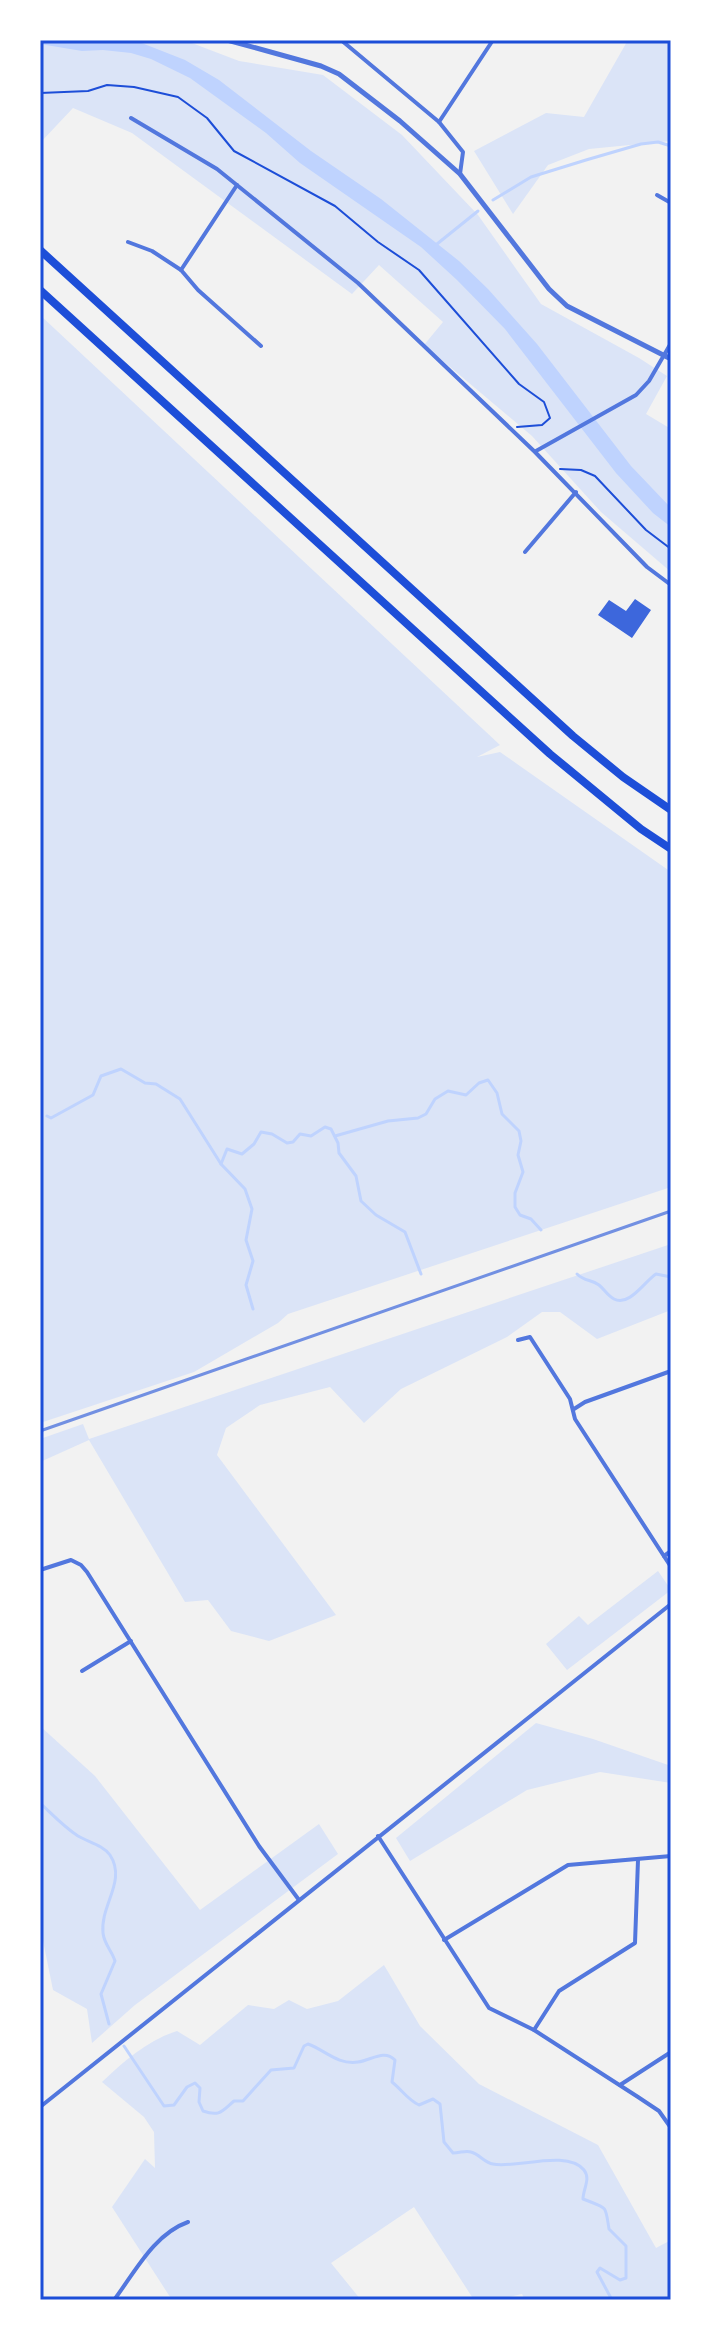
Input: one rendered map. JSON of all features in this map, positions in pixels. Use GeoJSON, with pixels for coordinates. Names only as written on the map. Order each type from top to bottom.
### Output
{"type":"FeatureCollection","features":[{"type":"Feature","properties":{"kind":"highway"},"geometry":{"type":"LineString","coordinates":[[40,250],[573,736],[623,777],[671,810]]}},
{"type":"Feature","properties":{"kind":"highway"},"geometry":{"type":"LineString","coordinates":[[40,290],[550,754],[641,829],[671,849]]}},
{"type":"Feature","properties":{"kind":"street"},"geometry":{"type":"LineString","coordinates":[[227,40],[321,66],[339,74],[400,121],[460,174],[549,289],[567,306],[668,357]]}},
{"type":"Feature","properties":{"kind":"street"},"geometry":{"type":"LineString","coordinates":[[341,40],[439,122],[463,152],[460,174]]}},
{"type":"Feature","properties":{"kind":"street"},"geometry":{"type":"LineString","coordinates":[[439,122],[493,40]]}},
{"type":"Feature","properties":{"kind":"street"},"geometry":{"type":"LineString","coordinates":[[131,118],[217,169],[358,283],[576,492],[647,567],[671,585]]}},
{"type":"Feature","properties":{"kind":"street"},"geometry":{"type":"LineString","coordinates":[[181,270],[237,185]]}},
{"type":"Feature","properties":{"kind":"street"},"geometry":{"type":"LineString","coordinates":[[657,195],[671,203]]}},
{"type":"Feature","properties":{"kind":"street"},"geometry":{"type":"LineString","coordinates":[[128,242],[152,251],[181,270],[198,290],[261,346]]}},
{"type":"Feature","properties":{"kind":"street"},"geometry":{"type":"LineString","coordinates":[[535,452],[636,395],[668,357],[671,343]]}},
{"type":"Feature","properties":{"kind":"street"},"geometry":{"type":"LineString","coordinates":[[525,552],[576,492]]}},
{"type":"Feature","properties":{"kind":"street"},"geometry":{"type":"LineString","coordinates":[[518,1340],[530,1337],[570,1399],[575,1419],[671,1567]]}},
{"type":"Feature","properties":{"kind":"street"},"geometry":{"type":"LineString","coordinates":[[574,1409],[585,1402],[671,1371]]}},
{"type":"Feature","properties":{"kind":"street"},"geometry":{"type":"LineString","coordinates":[[664,1556],[671,1551]]}},
{"type":"Feature","properties":{"kind":"street"},"geometry":{"type":"LineString","coordinates":[[40,1570],[71,1560],[81,1565],[132,1641],[259,1846],[299,1900]]}},
{"type":"Feature","properties":{"kind":"street"},"geometry":{"type":"LineString","coordinates":[[40,2107],[671,1604]]}},
{"type":"Feature","properties":{"kind":"street"},"geometry":{"type":"LineString","coordinates":[[82,1671],[132,1641]]}},
{"type":"Feature","properties":{"kind":"street"},"geometry":{"type":"LineString","coordinates":[[378,1836],[489,2008],[534,2030],[620,2085],[659,2111],[671,2128]]}},
{"type":"Feature","properties":{"kind":"street"},"geometry":{"type":"LineString","coordinates":[[444,1940],[568,1865],[671,1856]]}},
{"type":"Feature","properties":{"kind":"street"},"geometry":{"type":"LineString","coordinates":[[534,2030],[559,1991],[635,1943],[638,1860]]}},
{"type":"Feature","properties":{"kind":"street"},"geometry":{"type":"LineString","coordinates":[[620,2085],[671,2052]]}},
{"type":"Feature","properties":{"kind":"street"},"geometry":{"type":"LineString","coordinates":[[114,2300],[160,2239],[188,2222]]}},
{"type":"Feature","properties":{"kind":"path"},"geometry":{"type":"LineString","coordinates":[[40,93],[88,91],[107,85],[134,87],[178,97],[207,118],[234,151],[335,206],[378,242],[419,270],[519,384],[544,402],[550,418],[542,425],[510,428]]}},
{"type":"Feature","properties":{"kind":"path"},"geometry":{"type":"LineString","coordinates":[[551,468],[581,470],[595,476],[637,521],[671,549]]}},
{"type":"Feature","properties":{"kind":"shaded area"},"geometry":{"type":"Polygon","coordinates":[[[40,40],[184,40],[239,61],[323,75],[402,135],[478,215],[541,304],[667,376],[646,414],[671,429],[671,572],[601,512],[532,436],[424,345],[443,322],[379,265],[352,294],[132,133],[73,108],[40,143],[40,40]]]}},
{"type":"Feature","properties":{"kind":"shaded area"},"geometry":{"type":"Polygon","coordinates":[[[628,40],[671,40],[671,141],[589,149],[548,165],[513,214],[474,151],[546,113],[584,117],[628,40]]]}},
{"type":"Feature","properties":{"kind":"shaded area"},"geometry":{"type":"Polygon","coordinates":[[[40,315],[500,745],[477,757],[500,752],[671,872],[671,1187],[288,1314],[278,1323],[194,1372],[40,1423],[40,315]]]}},
{"type":"Feature","properties":{"kind":"shaded area"},"geometry":{"type":"Polygon","coordinates":[[[671,1244],[671,1310],[597,1339],[560,1312],[542,1312],[507,1337],[401,1389],[364,1423],[330,1387],[260,1405],[226,1428],[217,1455],[336,1615],[269,1641],[231,1631],[208,1600],[185,1602],[89,1440],[40,1462],[40,1439],[83,1424],[89,1439],[671,1244]]]}},
{"type":"Feature","properties":{"kind":"shaded area"},"geometry":{"type":"Polygon","coordinates":[[[658,1571],[671,1590],[567,1670],[546,1644],[579,1616],[588,1625],[658,1571]]]}},
{"type":"Feature","properties":{"kind":"shaded area"},"geometry":{"type":"Polygon","coordinates":[[[536,1723],[671,1766],[671,1783],[600,1772],[527,1790],[410,1861],[396,1838],[536,1723]]]}},
{"type":"Feature","properties":{"kind":"shaded area"},"geometry":{"type":"Polygon","coordinates":[[[40,1726],[95,1776],[200,1910],[319,1824],[338,1854],[135,2005],[92,2043],[87,2009],[53,1990],[40,1926],[40,1726]]]}},
{"type":"Feature","properties":{"kind":"shaded area"},"geometry":{"type":"Polygon","coordinates":[[[384,1965],[420,2026],[479,2084],[598,2145],[656,2248],[671,2240],[671,2300],[525,2300],[522,2294],[497,2300],[474,2300],[414,2207],[331,2263],[361,2300],[172,2300],[112,2207],[145,2159],[155,2168],[154,2132],[144,2117],[102,2082],[137,2052],[166,2035],[177,2031],[200,2045],[248,2005],[274,2009],[289,2000],[307,2009],[338,2001],[384,1965]]]}},
{"type":"Feature","properties":{"kind":"water"},"geometry":{"type":"Polygon","coordinates":[[[40,40],[134,40],[185,60],[219,80],[311,151],[381,199],[459,261],[537,344],[631,466],[671,508],[671,527],[653,513],[616,473],[505,329],[421,247],[300,163],[266,133],[190,78],[131,53],[82,51],[40,44],[40,40]]]}},
{"type":"Feature","properties":{"kind":"building"},"geometry":{"type":"Polygon","coordinates":[[[635,599],[651,610],[632,638],[598,615],[609,600],[626,611],[635,599]]]}},
{"type":"Feature","properties":{"kind":"waterway"},"geometry":{"type":"LineString","coordinates":[[493,200],[531,177],[586,160],[641,144],[658,142],[671,146]]}},
{"type":"Feature","properties":{"kind":"waterway"},"geometry":{"type":"LineString","coordinates":[[437,244],[478,211]]}},
{"type":"Feature","properties":{"kind":"waterway"},"geometry":{"type":"LineString","coordinates":[[47,1116],[51,1118],[93,1095],[101,1076],[121,1069],[145,1083],[156,1084],[180,1099],[221,1164],[245,1189],[252,1209],[246,1240],[253,1261],[246,1285],[253,1309]]}},
{"type":"Feature","properties":{"kind":"waterway"},"geometry":{"type":"LineString","coordinates":[[335,1136],[388,1121],[418,1118],[426,1114],[435,1099],[448,1091],[466,1095],[479,1083],[488,1080],[497,1093],[502,1114],[519,1131],[521,1141],[518,1155],[523,1172],[515,1193],[515,1207],[520,1215],[531,1219],[541,1230]]}},
{"type":"Feature","properties":{"kind":"waterway"},"geometry":{"type":"LineString","coordinates":[[221,1164],[227,1149],[242,1154],[254,1144],[261,1132],[272,1134],[287,1143],[293,1142],[300,1134],[311,1136],[325,1127],[331,1129],[339,1153],[356,1176],[361,1201],[376,1215],[405,1232],[421,1274]]}},
{"type":"Feature","properties":{"kind":"waterway"},"geometry":{"type":"LineString","coordinates":[[577,1274],[596,1283],[620,1301],[631,1297],[656,1274],[671,1277]]}},
{"type":"Feature","properties":{"kind":"waterway"},"geometry":{"type":"LineString","coordinates":[[40,1803],[63,1825],[107,1852],[114,1865],[116,1874],[103,1923],[104,1937],[115,1961],[101,1994],[109,2024]]}},
{"type":"Feature","properties":{"kind":"waterway"},"geometry":{"type":"LineString","coordinates":[[124,2046],[164,2106],[174,2105],[187,2087],[195,2083],[200,2088],[199,2102],[203,2111],[213,2113],[220,2112],[234,2101],[243,2101],[271,2070],[294,2068],[304,2046],[308,2044],[344,2061],[358,2062],[382,2055],[391,2057],[395,2060],[392,2082],[408,2098],[419,2105],[433,2099],[440,2104],[444,2142],[453,2153],[469,2151],[490,2163],[503,2165],[566,2161],[584,2170],[587,2180],[583,2199],[604,2208],[609,2229],[626,2246],[626,2278],[620,2280],[600,2268],[597,2272],[612,2300]]}},
{"type":"Feature","properties":{"kind":"railway"},"geometry":{"type":"LineString","coordinates":[[40,1431],[671,1211]]}}]}
